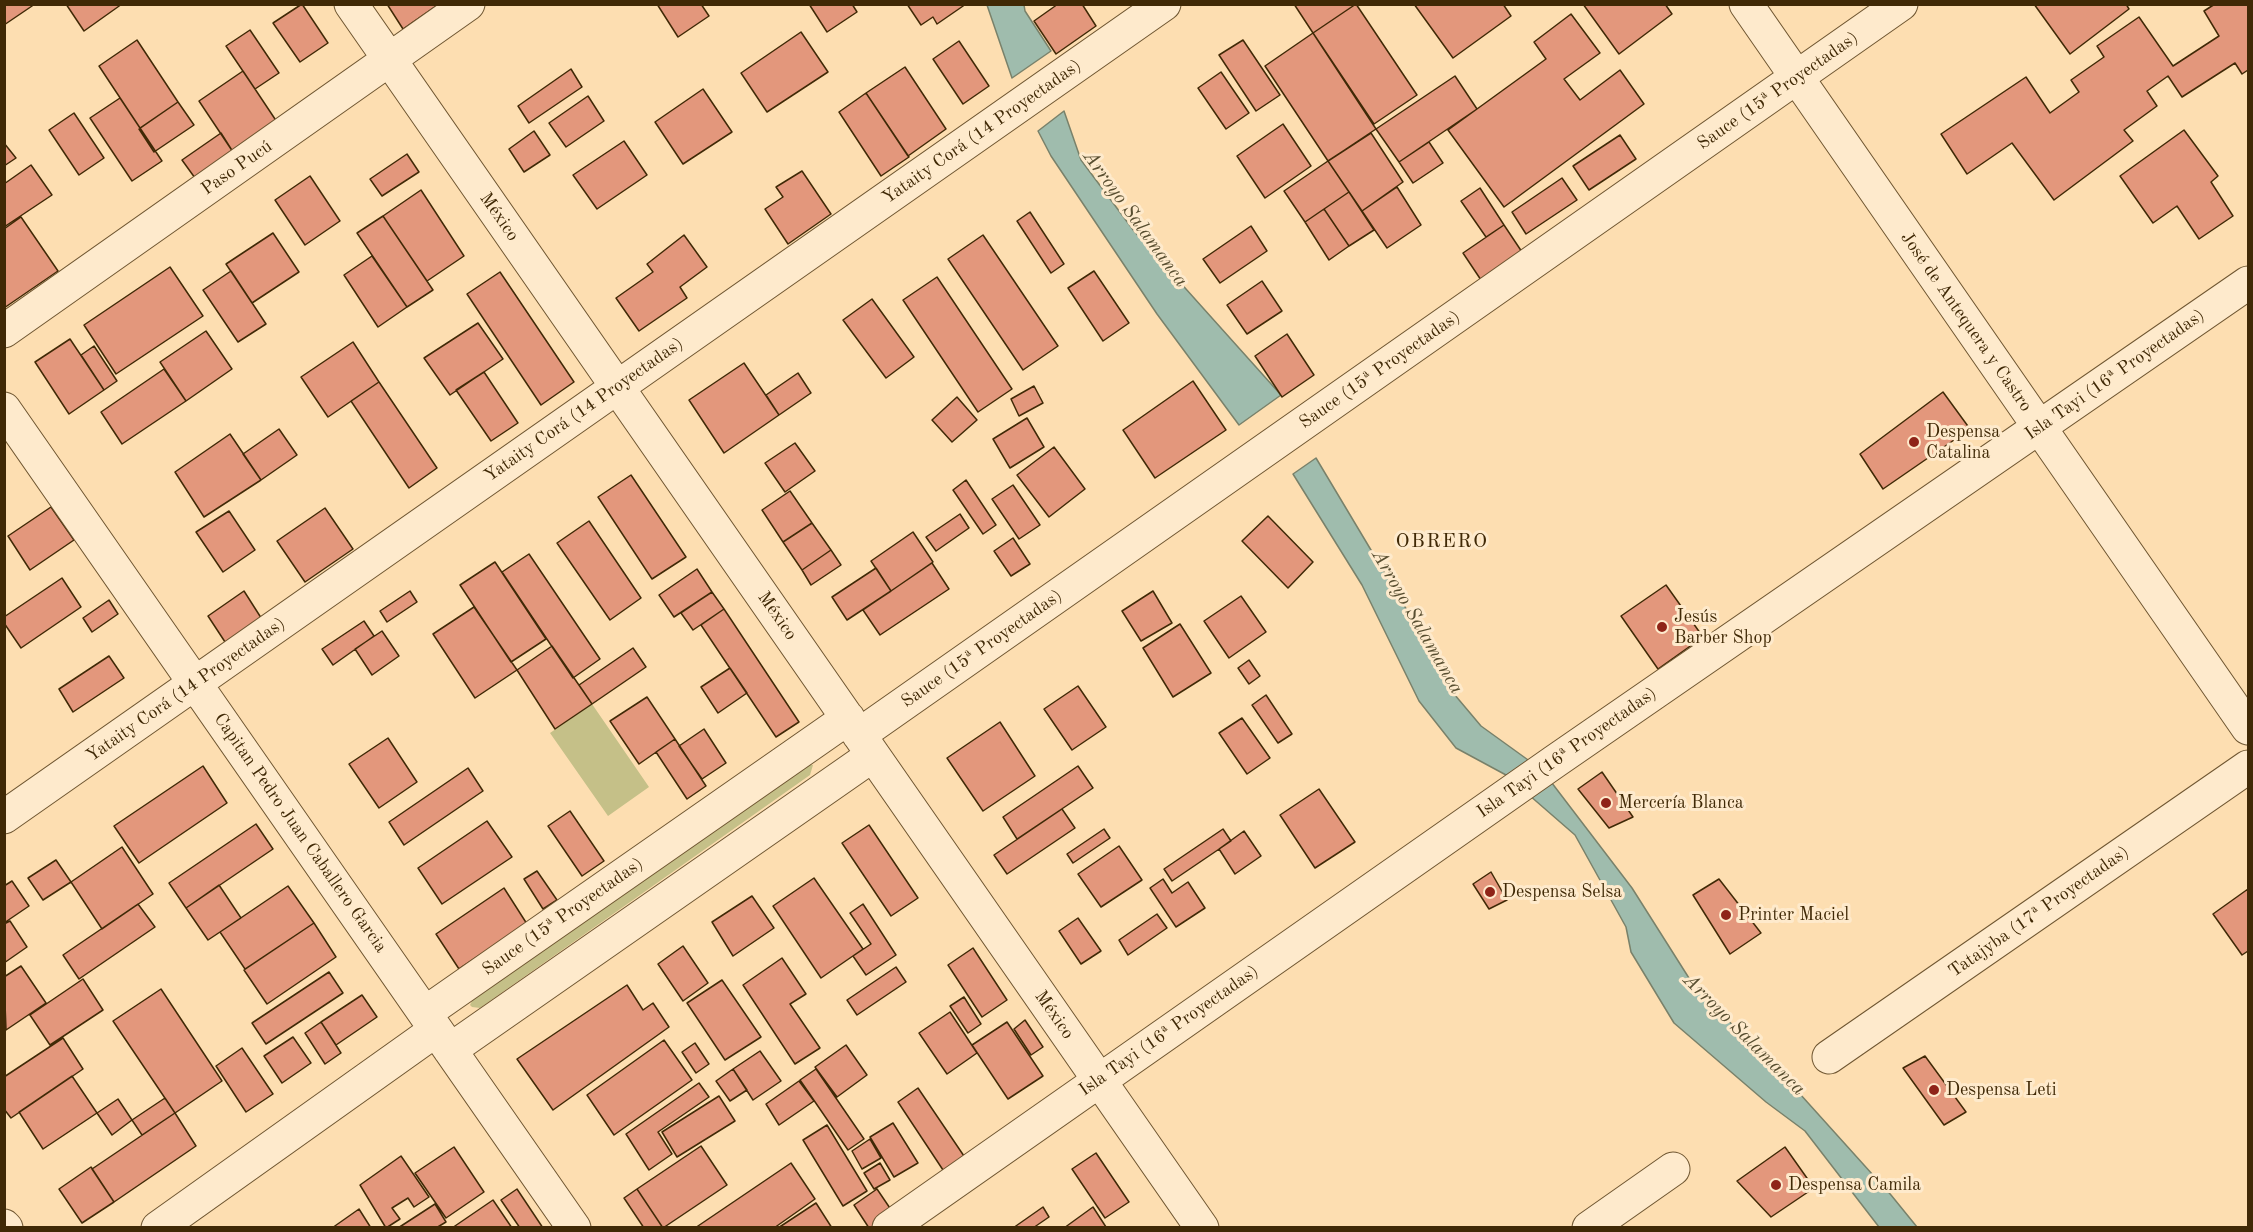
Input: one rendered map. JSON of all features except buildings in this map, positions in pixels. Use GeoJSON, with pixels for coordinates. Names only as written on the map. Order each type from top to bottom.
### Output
{"type":"FeatureCollection","features":[{"type":"Feature","properties":{"kind":"street","name":"México"},"geometry":{"type":"LineString","coordinates":[[351,4],[1202,1227]]}},
{"type":"Feature","properties":{"kind":"street","name":"Paso Pucú"},"geometry":{"type":"LineString","coordinates":[[4,331],[468,4]]}},
{"type":"Feature","properties":{"kind":"street","name":"Yataity Corá (14 Proyectadas)"},"geometry":{"type":"LineString","coordinates":[[4,818],[1164,4]]}},
{"type":"Feature","properties":{"kind":"street","name":"José de Antequera y Castro"},"geometry":{"type":"LineString","coordinates":[[1746,4],[2248,728]]}},
{"type":"Feature","properties":{"kind":"street","name":"Sauce (15ª Proyectadas)"},"geometry":{"type":"LineString","coordinates":[[158,1227],[1901,4]]}},
{"type":"Feature","properties":{"kind":"street","name":"Isla Tayi (16ª Proyectadas)"},"geometry":{"type":"LineString","coordinates":[[889,1227],[1554,762],[2248,283]]}},
{"type":"Feature","properties":{"kind":"street","name":"Capitan Pedro Juan Caballero Garcia"},"geometry":{"type":"LineString","coordinates":[[4,409],[574,1227]]}},
{"type":"Feature","properties":{"kind":"street","name":"Sauce (15ª Proyectadas)"},"geometry":{"type":"LineString","coordinates":[[437,1031],[860,736]]}},
{"type":"Feature","properties":{"kind":"street","name":"Tatajyba (17ª Proyectadas)"},"geometry":{"type":"LineString","coordinates":[[1829,1057],[2248,767]]}},
{"type":"Feature","properties":{"kind":"street"},"geometry":{"type":"LineString","coordinates":[[1588,1227],[1673,1169]]}},
{"type":"Feature","properties":{"kind":"shaded area"},"geometry":{"type":"Polygon","coordinates":[[[987,5],[1024,5],[1025,11],[1051,51],[1012,78],[987,5]]]}},
{"type":"Feature","properties":{"kind":"shaded area"},"geometry":{"type":"Polygon","coordinates":[[[1064,111],[1081,160],[1134,231],[1281,395],[1239,425],[1157,314],[1051,156],[1038,131],[1064,111]]]}},
{"type":"Feature","properties":{"kind":"shaded area"},"geometry":{"type":"Polygon","coordinates":[[[1316,458],[1417,627],[1449,688],[1481,726],[1542,770],[1632,888],[1694,986],[1791,1084],[1917,1227],[1879,1227],[1805,1131],[1766,1102],[1674,1023],[1631,952],[1626,927],[1575,835],[1506,775],[1456,748],[1419,701],[1362,585],[1293,474],[1316,458]]]}},
{"type":"Feature","properties":{"kind":"shaded area"},"geometry":{"type":"Polygon","coordinates":[[[592,704],[649,787],[608,816],[550,733],[592,704]]]}},
{"type":"Feature","properties":{"kind":"shaded area"},"geometry":{"type":"Polygon","coordinates":[[[804,764],[813,765],[810,775],[480,1008],[470,1005],[474,997],[804,764]]]}},
{"type":"Feature","properties":{"kind":"place","name":"Despensa Catalina"},"geometry":{"type":"Point","coordinates":[1914,442]}},
{"type":"Feature","properties":{"kind":"place","name":"Jesús Barber Shop"},"geometry":{"type":"Point","coordinates":[1662,627]}},
{"type":"Feature","properties":{"kind":"place","name":"Mercería Blanca"},"geometry":{"type":"Point","coordinates":[1606,803]}},
{"type":"Feature","properties":{"kind":"place","name":"Despensa Selsa"},"geometry":{"type":"Point","coordinates":[1490,892]}},
{"type":"Feature","properties":{"kind":"place","name":"Printer Maciel"},"geometry":{"type":"Point","coordinates":[1726,915]}},
{"type":"Feature","properties":{"kind":"place","name":"Despensa Leti"},"geometry":{"type":"Point","coordinates":[1934,1090]}},
{"type":"Feature","properties":{"kind":"place","name":"Despensa Camila"},"geometry":{"type":"Point","coordinates":[1776,1185]}},
{"type":"Feature","properties":{"kind":"district","name":"OBRERO"},"geometry":{"type":"Point","coordinates":[1442,542]}},
{"type":"Feature","properties":{"kind":"water label","name":"Arroyo Salamanca"},"geometry":{"type":"Point","coordinates":[1135,219]}},
{"type":"Feature","properties":{"kind":"water label","name":"Arroyo Salamanca"},"geometry":{"type":"Point","coordinates":[1417,622]}},
{"type":"Feature","properties":{"kind":"water label","name":"Arroyo Salamanca"},"geometry":{"type":"Point","coordinates":[1744,1035]}}]}
